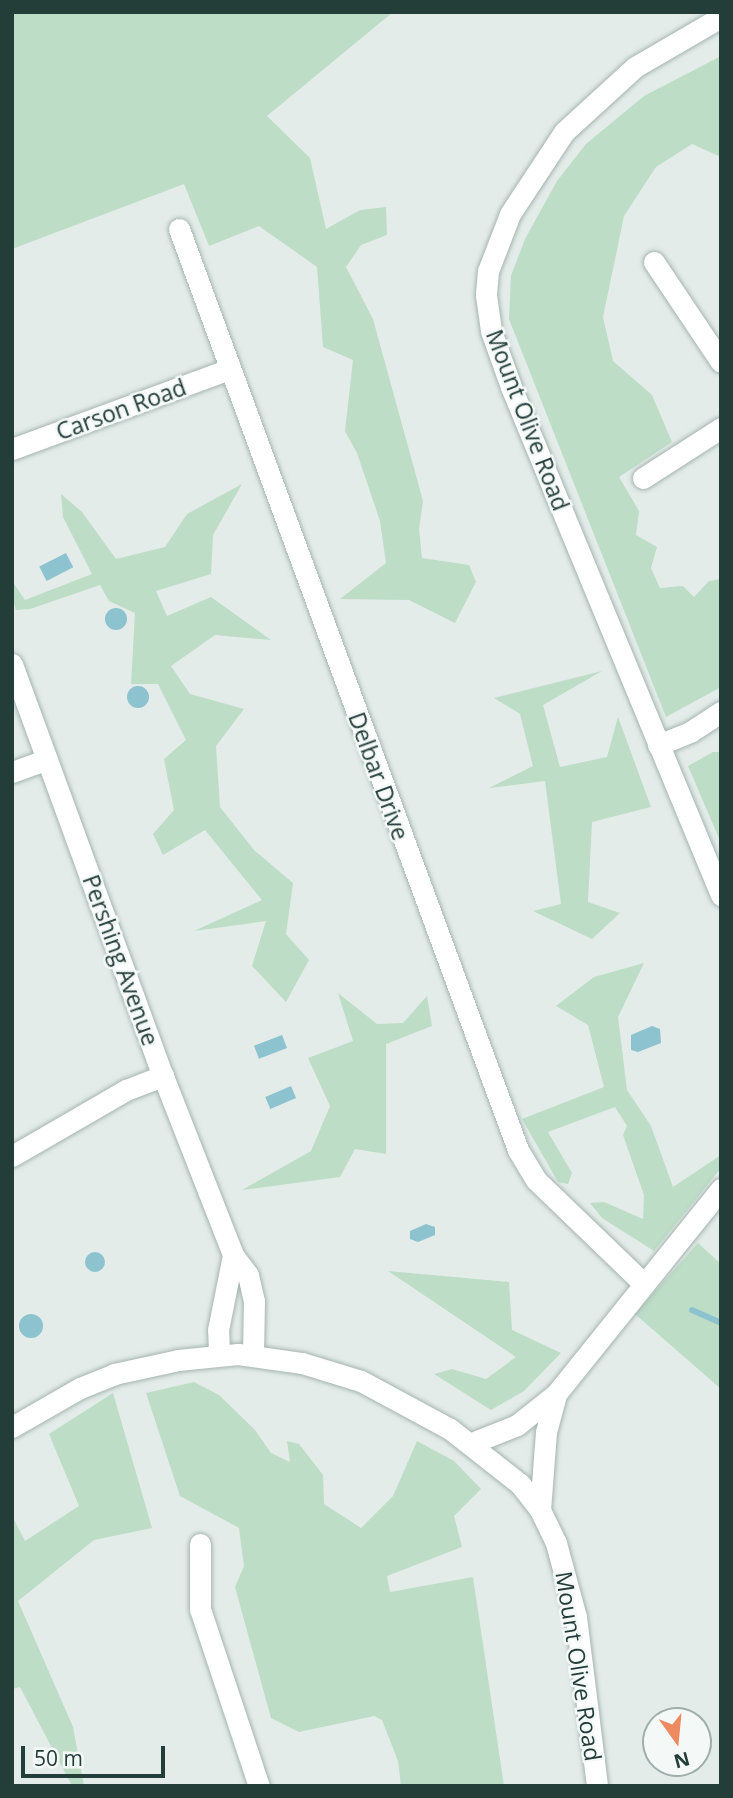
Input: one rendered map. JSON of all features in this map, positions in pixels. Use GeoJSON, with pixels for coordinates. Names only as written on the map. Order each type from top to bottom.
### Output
{"type":"FeatureCollection","features":[{"type":"Feature","properties":{"kind":"street","name":"Mount Olive Road"},"geometry":{"type":"LineString","coordinates":[[721,17],[635,68],[574,120],[510,214],[486,284],[491,331],[511,387],[721,895]]}},
{"type":"Feature","properties":{"kind":"street","name":"Delbar Drive"},"geometry":{"type":"LineString","coordinates":[[179,229],[518,1150],[536,1180],[643,1283]]}},
{"type":"Feature","properties":{"kind":"street"},"geometry":{"type":"LineString","coordinates":[[654,262],[721,362]]}},
{"type":"Feature","properties":{"kind":"street","name":"Carson Road"},"geometry":{"type":"LineString","coordinates":[[12,449],[230,369]]}},
{"type":"Feature","properties":{"kind":"street"},"geometry":{"type":"LineString","coordinates":[[643,478],[721,428]]}},
{"type":"Feature","properties":{"kind":"street","name":"Pershing Avenue"},"geometry":{"type":"LineString","coordinates":[[12,664],[163,1076],[233,1255],[251,1288],[253,1355]]}},
{"type":"Feature","properties":{"kind":"street"},"geometry":{"type":"LineString","coordinates":[[658,744],[690,732],[721,712]]}},
{"type":"Feature","properties":{"kind":"street"},"geometry":{"type":"LineString","coordinates":[[12,772],[47,759]]}},
{"type":"Feature","properties":{"kind":"street"},"geometry":{"type":"LineString","coordinates":[[12,1156],[126,1090],[163,1076]]}},
{"type":"Feature","properties":{"kind":"street","name":"Mount Olive Road"},"geometry":{"type":"LineString","coordinates":[[472,1443],[517,1425],[556,1394],[721,1189]]}},
{"type":"Feature","properties":{"kind":"street"},"geometry":{"type":"LineString","coordinates":[[219,1354],[218,1330],[233,1255]]}},
{"type":"Feature","properties":{"kind":"street","name":"Mount Olive Road"},"geometry":{"type":"LineString","coordinates":[[12,1427],[106,1377],[219,1354],[253,1355],[302,1363],[361,1381],[472,1443],[504,1468],[540,1510],[562,1558],[574,1604],[597,1786]]}},
{"type":"Feature","properties":{"kind":"street","name":"Mount Olive Road"},"geometry":{"type":"LineString","coordinates":[[540,1510],[546,1432],[556,1394]]}},
{"type":"Feature","properties":{"kind":"street"},"geometry":{"type":"LineString","coordinates":[[200,1544],[200,1609],[259,1786]]}},
{"type":"Feature","properties":{"kind":"green space"},"geometry":{"type":"Polygon","coordinates":[[[12,12],[393,12],[267,116],[310,158],[326,229],[360,210],[386,207],[387,235],[361,245],[346,267],[373,319],[423,501],[419,529],[422,558],[469,565],[476,582],[455,623],[409,600],[340,599],[386,563],[380,521],[357,453],[345,431],[353,360],[323,347],[317,267],[259,226],[209,246],[184,184],[12,249],[12,12]]]}},
{"type":"Feature","properties":{"kind":"green space"},"geometry":{"type":"Polygon","coordinates":[[[721,56],[721,157],[692,144],[656,167],[624,216],[603,317],[613,361],[652,395],[672,442],[619,477],[639,511],[636,535],[657,547],[651,568],[660,588],[683,586],[694,597],[709,581],[721,579],[721,687],[666,717],[509,319],[511,276],[525,239],[557,181],[586,144],[644,96],[721,56]]]}},
{"type":"Feature","properties":{"kind":"green space"},"geometry":{"type":"Polygon","coordinates":[[[242,484],[213,535],[211,574],[156,591],[167,616],[211,597],[271,640],[215,635],[171,666],[190,694],[244,709],[216,746],[220,807],[254,850],[293,883],[286,934],[309,960],[286,1002],[252,966],[266,921],[194,931],[262,900],[205,830],[163,855],[153,834],[174,810],[164,759],[186,740],[158,684],[131,684],[135,613],[109,601],[100,585],[30,609],[16,610],[12,599],[12,581],[25,600],[92,574],[63,517],[61,494],[82,512],[116,559],[165,547],[187,514],[242,484]]]}},
{"type":"Feature","properties":{"kind":"green space"},"geometry":{"type":"Polygon","coordinates":[[[602,671],[543,705],[560,767],[607,757],[618,717],[651,807],[592,822],[588,902],[620,913],[592,939],[533,911],[561,904],[545,781],[489,788],[533,766],[520,714],[494,698],[602,671]]]}},
{"type":"Feature","properties":{"kind":"green space"},"geometry":{"type":"Polygon","coordinates":[[[713,752],[721,752],[721,843],[688,766],[713,752]]]}},
{"type":"Feature","properties":{"kind":"green space"},"geometry":{"type":"Polygon","coordinates":[[[644,963],[618,1017],[627,1090],[651,1126],[673,1187],[721,1155],[721,1168],[654,1251],[602,1218],[590,1203],[604,1202],[643,1219],[644,1195],[623,1135],[627,1126],[615,1107],[548,1132],[572,1173],[568,1184],[558,1182],[522,1119],[604,1087],[588,1025],[556,1006],[594,977],[644,963]]]}},
{"type":"Feature","properties":{"kind":"green space"},"geometry":{"type":"Polygon","coordinates":[[[338,993],[377,1024],[403,1023],[427,996],[432,1026],[386,1044],[386,1154],[355,1149],[340,1177],[242,1190],[311,1151],[330,1106],[308,1058],[353,1041],[338,993]]]}},
{"type":"Feature","properties":{"kind":"green space"},"geometry":{"type":"Polygon","coordinates":[[[698,1243],[721,1264],[721,1389],[635,1314],[698,1243]]]}},
{"type":"Feature","properties":{"kind":"green space"},"geometry":{"type":"Polygon","coordinates":[[[388,1271],[509,1282],[512,1330],[561,1353],[524,1391],[491,1410],[434,1374],[452,1369],[486,1379],[516,1357],[388,1271]]]}},
{"type":"Feature","properties":{"kind":"green space"},"geometry":{"type":"Polygon","coordinates":[[[194,1382],[219,1395],[255,1430],[271,1453],[290,1462],[287,1441],[299,1444],[323,1475],[324,1504],[361,1528],[393,1496],[417,1441],[454,1461],[481,1489],[454,1516],[462,1547],[387,1576],[390,1592],[473,1577],[504,1786],[401,1786],[398,1761],[382,1720],[374,1716],[299,1732],[271,1718],[235,1587],[244,1566],[239,1528],[180,1496],[146,1393],[194,1382]]]}},
{"type":"Feature","properties":{"kind":"green space"},"geometry":{"type":"Polygon","coordinates":[[[113,1393],[152,1528],[94,1540],[18,1601],[73,1727],[84,1786],[72,1786],[20,1687],[12,1689],[12,1516],[25,1541],[79,1506],[49,1434],[113,1393]]]}},
{"type":"Feature","properties":{"kind":"water"},"geometry":{"type":"Polygon","coordinates":[[[66,553],[73,567],[47,581],[39,567],[66,553]]]}},
{"type":"Feature","properties":{"kind":"water"},"geometry":{"type":"Polygon","coordinates":[[[116,608],[124,611],[127,619],[124,627],[116,630],[108,627],[105,619],[108,611],[116,608]]]}},
{"type":"Feature","properties":{"kind":"water"},"geometry":{"type":"Polygon","coordinates":[[[138,686],[148,693],[149,697],[142,707],[138,708],[128,701],[127,697],[134,687],[138,686]]]}},
{"type":"Feature","properties":{"kind":"water"},"geometry":{"type":"Polygon","coordinates":[[[652,1026],[660,1029],[661,1043],[638,1052],[631,1050],[631,1035],[652,1026]]]}},
{"type":"Feature","properties":{"kind":"water"},"geometry":{"type":"Polygon","coordinates":[[[282,1035],[287,1048],[259,1059],[254,1046],[282,1035]]]}},
{"type":"Feature","properties":{"kind":"water"},"geometry":{"type":"Polygon","coordinates":[[[291,1086],[296,1098],[270,1109],[265,1097],[291,1086]]]}},
{"type":"Feature","properties":{"kind":"water"},"geometry":{"type":"Polygon","coordinates":[[[426,1224],[435,1227],[435,1235],[418,1242],[410,1239],[410,1231],[426,1224]]]}},
{"type":"Feature","properties":{"kind":"water"},"geometry":{"type":"Polygon","coordinates":[[[91,1252],[99,1252],[105,1262],[99,1272],[91,1272],[85,1266],[85,1258],[91,1252]]]}},
{"type":"Feature","properties":{"kind":"water"},"geometry":{"type":"Polygon","coordinates":[[[31,1314],[42,1321],[43,1326],[36,1337],[31,1338],[20,1331],[19,1326],[26,1315],[31,1314]]]}},
{"type":"Feature","properties":{"kind":"waterway"},"geometry":{"type":"LineString","coordinates":[[692,1310],[721,1323]]}}]}
